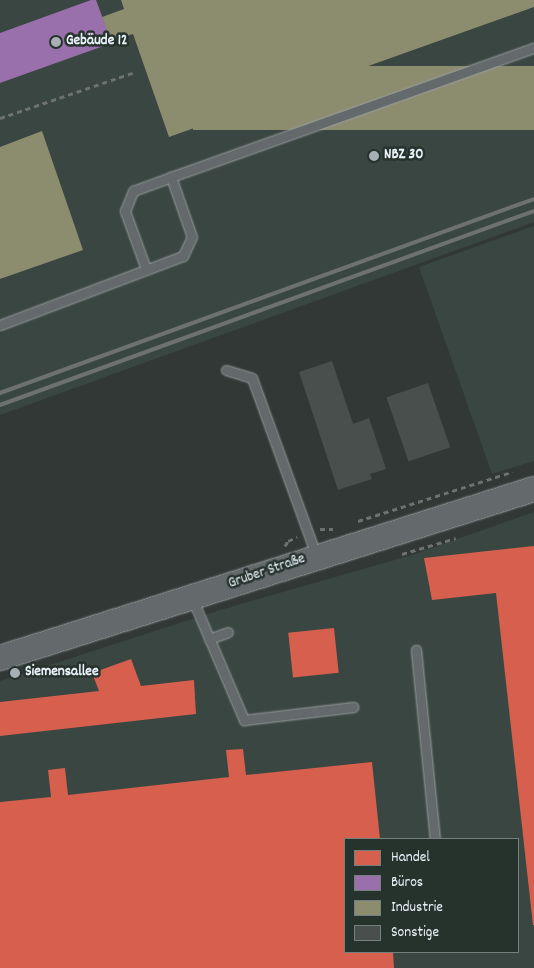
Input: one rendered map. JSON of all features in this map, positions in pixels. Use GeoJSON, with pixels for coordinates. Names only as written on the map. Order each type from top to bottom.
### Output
{"type":"FeatureCollection","features":[{"type":"Feature","properties":{"kind":"street","name":"Gruber Straße"},"geometry":{"type":"LineString","coordinates":[[0,658],[192,598],[316,555],[534,488]]}},
{"type":"Feature","properties":{"kind":"lane"},"geometry":{"type":"LineString","coordinates":[[146,269],[124,211],[132,191],[534,48]]}},
{"type":"Feature","properties":{"kind":"lane"},"geometry":{"type":"LineString","coordinates":[[0,325],[183,256],[192,237],[171,177]]}},
{"type":"Feature","properties":{"kind":"lane"},"geometry":{"type":"LineString","coordinates":[[226,370],[252,378],[316,555]]}},
{"type":"Feature","properties":{"kind":"lane"},"geometry":{"type":"LineString","coordinates":[[192,598],[244,720],[352,707]]}},
{"type":"Feature","properties":{"kind":"lane"},"geometry":{"type":"LineString","coordinates":[[209,639],[228,632]]}},
{"type":"Feature","properties":{"kind":"lane"},"geometry":{"type":"LineString","coordinates":[[416,650],[435,838]]}},
{"type":"Feature","properties":{"kind":"path"},"geometry":{"type":"LineString","coordinates":[[0,118],[135,72]]}},
{"type":"Feature","properties":{"kind":"shaded area"},"geometry":{"type":"Polygon","coordinates":[[[0,0],[534,0],[534,222],[0,415],[0,0]]]}},
{"type":"Feature","properties":{"kind":"shaded area"},"geometry":{"type":"Polygon","coordinates":[[[534,226],[534,461],[492,474],[419,267],[534,226]]]}},
{"type":"Feature","properties":{"kind":"shaded area"},"geometry":{"type":"Polygon","coordinates":[[[534,512],[534,968],[0,968],[0,681],[217,611],[412,555],[534,512]]]}},
{"type":"Feature","properties":{"kind":"building: Handel"},"geometry":{"type":"Polygon","coordinates":[[[534,546],[533,925],[496,593],[432,600],[424,558],[534,546]]]}},
{"type":"Feature","properties":{"kind":"building: Handel"},"geometry":{"type":"Polygon","coordinates":[[[334,628],[339,673],[293,678],[288,633],[334,628]]]}},
{"type":"Feature","properties":{"kind":"building: Handel"},"geometry":{"type":"Polygon","coordinates":[[[131,659],[141,686],[194,680],[196,714],[0,736],[0,702],[99,691],[92,673],[131,659]]]}},
{"type":"Feature","properties":{"kind":"building: Handel"},"geometry":{"type":"Polygon","coordinates":[[[243,749],[246,775],[372,762],[380,838],[344,838],[344,953],[393,953],[394,968],[0,968],[0,802],[51,797],[48,770],[65,768],[68,795],[229,777],[226,750],[243,749]]]}},
{"type":"Feature","properties":{"kind":"building: Büros","name":"Gebäude 12"},"geometry":{"type":"Polygon","coordinates":[[[91,0],[96,0],[112,43],[0,83],[0,33],[91,0]]]}},
{"type":"Feature","properties":{"kind":"building: Industrie"},"geometry":{"type":"Polygon","coordinates":[[[121,0],[534,0],[534,7],[169,137],[133,34],[111,41],[102,17],[124,9],[121,0]]]}},
{"type":"Feature","properties":{"kind":"building: Industrie"},"geometry":{"type":"Polygon","coordinates":[[[193,66],[534,66],[534,130],[193,130],[193,66]]]}},
{"type":"Feature","properties":{"kind":"building: Industrie"},"geometry":{"type":"Polygon","coordinates":[[[42,131],[83,250],[0,279],[0,147],[42,131]]]}},
{"type":"Feature","properties":{"kind":"building: Sonstige"},"geometry":{"type":"Polygon","coordinates":[[[332,361],[353,424],[369,418],[386,469],[370,474],[372,479],[338,490],[299,372],[332,361]]]}},
{"type":"Feature","properties":{"kind":"building: Sonstige"},"geometry":{"type":"Polygon","coordinates":[[[428,383],[450,447],[409,462],[386,397],[428,383]]]}},
{"type":"Feature","properties":{"kind":"railway"},"geometry":{"type":"LineString","coordinates":[[0,393],[534,199]]}},
{"type":"Feature","properties":{"kind":"railway"},"geometry":{"type":"LineString","coordinates":[[0,405],[534,211]]}},
{"type":"Feature","properties":{"kind":"place","name":"Gebäude 12"},"geometry":{"type":"Point","coordinates":[56,42]}},
{"type":"Feature","properties":{"kind":"place","name":"NBZ 30"},"geometry":{"type":"Point","coordinates":[374,156]}},
{"type":"Feature","properties":{"kind":"place","name":"Siemensallee"},"geometry":{"type":"Point","coordinates":[15,673]}}]}
